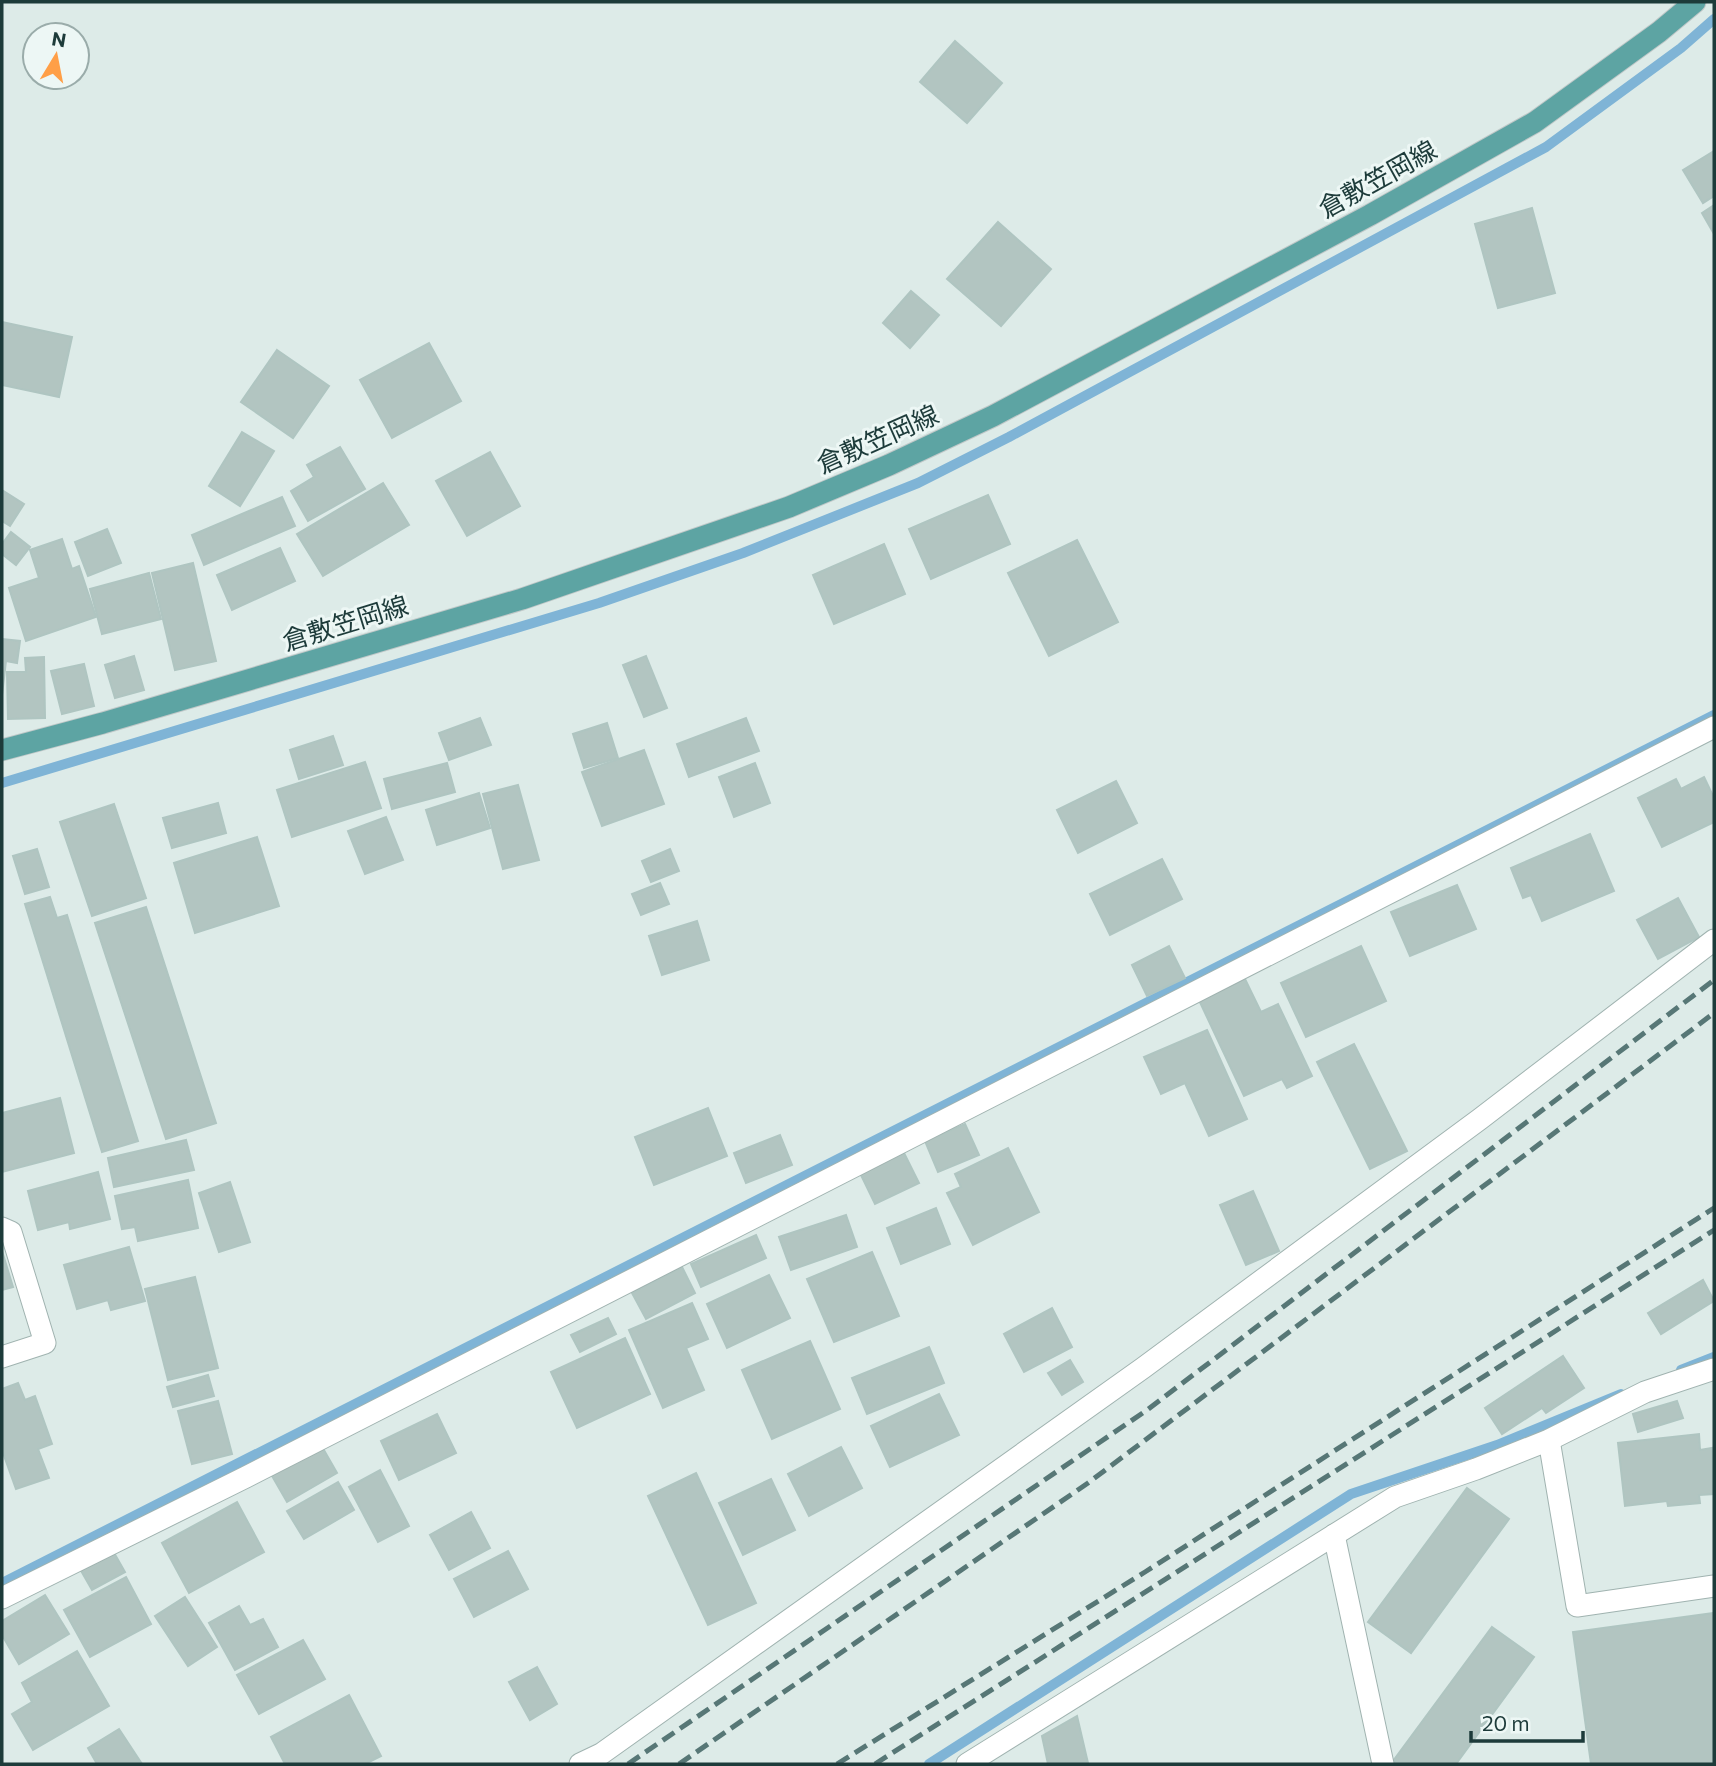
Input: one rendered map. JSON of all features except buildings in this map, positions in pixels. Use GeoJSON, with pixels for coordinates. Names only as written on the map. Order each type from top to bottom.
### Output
{"type":"FeatureCollection","features":[{"type":"Feature","properties":{"kind":"main road","name":"倉敷笠岡線"},"geometry":{"type":"LineString","coordinates":[[2,750],[103,723],[522,599],[789,507],[889,465],[993,416],[1370,215],[1535,122],[1659,32],[1695,2]]}},
{"type":"Feature","properties":{"kind":"street"},"geometry":{"type":"LineString","coordinates":[[2,1598],[246,1477],[1714,727]]}},
{"type":"Feature","properties":{"kind":"street"},"geometry":{"type":"LineString","coordinates":[[580,1764],[601,1754],[1143,1367],[1480,1119],[1714,940]]}},
{"type":"Feature","properties":{"kind":"street"},"geometry":{"type":"LineString","coordinates":[[2,1228],[11,1232],[45,1343],[2,1357]]}},
{"type":"Feature","properties":{"kind":"street"},"geometry":{"type":"LineString","coordinates":[[970,1763],[1395,1497],[1549,1440],[1645,1392],[1714,1369]]}},
{"type":"Feature","properties":{"kind":"street"},"geometry":{"type":"LineString","coordinates":[[1549,1440],[1577,1606],[1714,1586]]}},
{"type":"Feature","properties":{"kind":"street"},"geometry":{"type":"LineString","coordinates":[[1334,1535],[1383,1764]]}},
{"type":"Feature","properties":{"kind":"waterway"},"geometry":{"type":"LineString","coordinates":[[2,783],[599,603],[743,553],[918,483],[1009,437],[1546,147],[1681,48],[1714,19]]}},
{"type":"Feature","properties":{"kind":"waterway"},"geometry":{"type":"LineString","coordinates":[[2,1583],[1714,715]]}},
{"type":"Feature","properties":{"kind":"waterway"},"geometry":{"type":"LineString","coordinates":[[1681,1370],[1714,1357]]}},
{"type":"Feature","properties":{"kind":"waterway"},"geometry":{"type":"LineString","coordinates":[[929,1764],[1351,1494],[1497,1445],[1621,1394]]}},
{"type":"Feature","properties":{"kind":"railway"},"geometry":{"type":"LineString","coordinates":[[628,1764],[1147,1410],[1714,980]]}},
{"type":"Feature","properties":{"kind":"railway"},"geometry":{"type":"LineString","coordinates":[[679,1764],[1088,1483],[1714,1013]]}},
{"type":"Feature","properties":{"kind":"railway"},"geometry":{"type":"LineString","coordinates":[[837,1764],[1145,1572],[1714,1208]]}},
{"type":"Feature","properties":{"kind":"railway"},"geometry":{"type":"LineString","coordinates":[[875,1764],[1714,1230]]}}]}
